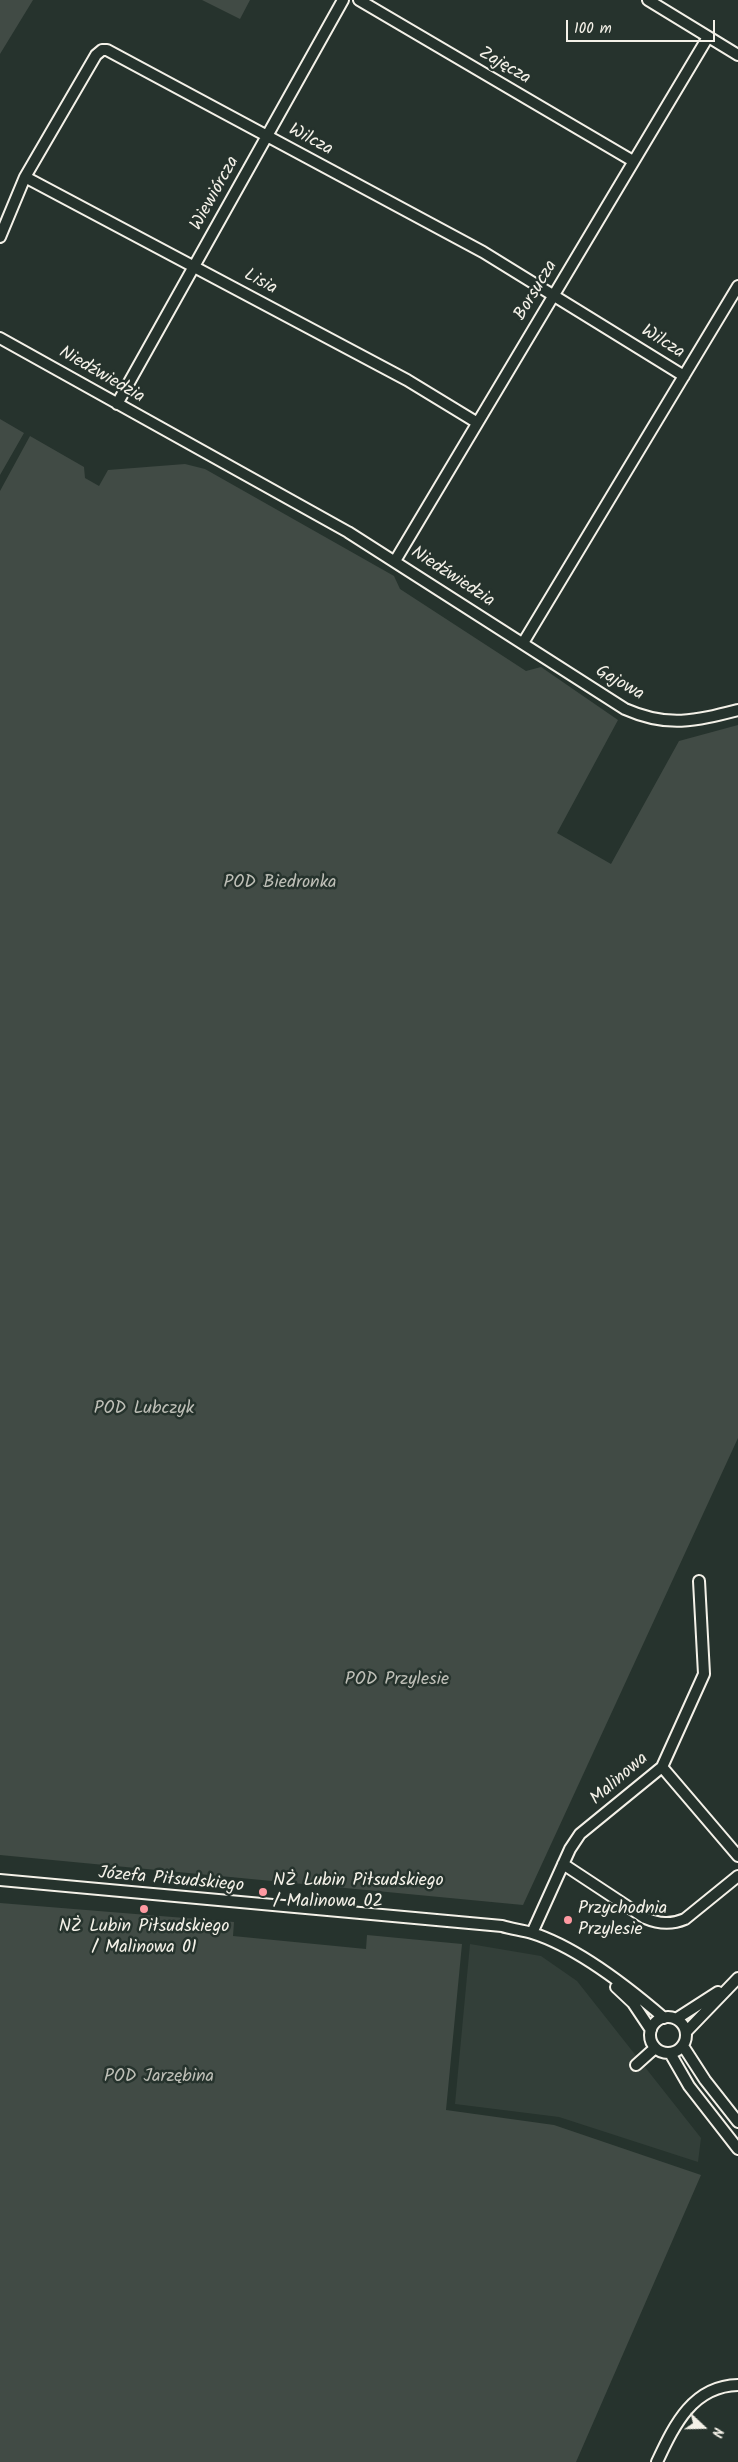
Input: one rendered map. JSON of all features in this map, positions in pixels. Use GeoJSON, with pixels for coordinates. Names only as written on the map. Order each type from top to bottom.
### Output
{"type":"FeatureCollection","features":[{"type":"Feature","properties":{"kind":"street","name":"Wiewiórcza"},"geometry":{"type":"LineString","coordinates":[[118,404],[343,0]]}},
{"type":"Feature","properties":{"kind":"street","name":"Zajęcza"},"geometry":{"type":"LineString","coordinates":[[359,0],[633,161]]}},
{"type":"Feature","properties":{"kind":"street"},"geometry":{"type":"LineString","coordinates":[[648,0],[738,56]]}},
{"type":"Feature","properties":{"kind":"street","name":"Borsucza"},"geometry":{"type":"LineString","coordinates":[[395,561],[476,422],[708,37]]}},
{"type":"Feature","properties":{"kind":"street","name":"Wilcza"},"geometry":{"type":"LineString","coordinates":[[0,237],[25,177],[96,55],[102,50],[113,53],[483,252],[684,376]]}},
{"type":"Feature","properties":{"kind":"street","name":"Lisia"},"geometry":{"type":"LineString","coordinates":[[25,177],[407,380],[476,422]]}},
{"type":"Feature","properties":{"kind":"street"},"geometry":{"type":"LineString","coordinates":[[523,643],[738,286]]}},
{"type":"Feature","properties":{"kind":"street","name":"Niedźwiedzia"},"geometry":{"type":"LineString","coordinates":[[0,338],[348,532],[523,643]]}},
{"type":"Feature","properties":{"kind":"street","name":"Gajowa"},"geometry":{"type":"LineString","coordinates":[[523,643],[616,704],[640,716],[669,722],[684,722],[738,710]]}},
{"type":"Feature","properties":{"kind":"street","name":"Malinowa"},"geometry":{"type":"LineString","coordinates":[[532,1933],[563,1864],[580,1834],[662,1767],[704,1674],[699,1581]]}},
{"type":"Feature","properties":{"kind":"street"},"geometry":{"type":"LineString","coordinates":[[662,1767],[738,1856]]}},
{"type":"Feature","properties":{"kind":"street"},"geometry":{"type":"LineString","coordinates":[[563,1864],[655,1923],[675,1924],[685,1919],[738,1876]]}},
{"type":"Feature","properties":{"kind":"street","name":"Józefa Piłsudskiego"},"geometry":{"type":"LineString","coordinates":[[0,1880],[502,1926],[532,1933],[569,1949],[639,1997],[664,2018]]}},
{"type":"Feature","properties":{"kind":"street","name":"Józefa Piłsudskiego"},"geometry":{"type":"LineString","coordinates":[[598,1969],[633,2003],[651,2030]]}},
{"type":"Feature","properties":{"kind":"street"},"geometry":{"type":"LineString","coordinates":[[738,1978],[726,1988],[686,2032],[683,2046],[705,2080],[738,2122]]}},
{"type":"Feature","properties":{"kind":"street"},"geometry":{"type":"LineString","coordinates":[[676,2019],[726,1988]]}},
{"type":"Feature","properties":{"kind":"street"},"geometry":{"type":"LineString","coordinates":[[686,2032],[681,2022],[676,2019],[664,2018],[656,2022],[651,2030],[652,2043],[655,2048],[670,2053],[689,2086],[738,2149]]}},
{"type":"Feature","properties":{"kind":"street"},"geometry":{"type":"LineString","coordinates":[[670,2053],[683,2046]]}},
{"type":"Feature","properties":{"kind":"street"},"geometry":{"type":"LineString","coordinates":[[636,2065],[655,2048]]}},
{"type":"Feature","properties":{"kind":"street"},"geometry":{"type":"LineString","coordinates":[[656,2462],[681,2414],[694,2401],[712,2390],[738,2385]]}},
{"type":"Feature","properties":{"kind":"shaded area"},"geometry":{"type":"Polygon","coordinates":[[[470,1944],[541,1956],[577,1981],[701,2138],[698,2162],[559,2117],[455,2104],[470,1944]]]}},
{"type":"Feature","properties":{"kind":"green space"},"geometry":{"type":"Polygon","coordinates":[[[0,0],[33,0],[0,54],[0,0]]]}},
{"type":"Feature","properties":{"kind":"green space"},"geometry":{"type":"Polygon","coordinates":[[[202,0],[250,0],[240,19],[202,0]]]}},
{"type":"Feature","properties":{"kind":"green space"},"geometry":{"type":"Polygon","coordinates":[[[0,419],[24,433],[0,475],[0,419]]]}},
{"type":"Feature","properties":{"kind":"green space"},"geometry":{"type":"Polygon","coordinates":[[[30,436],[84,467],[85,478],[99,486],[108,470],[185,464],[205,469],[394,576],[400,589],[526,671],[541,667],[618,720],[557,833],[611,864],[679,741],[738,725],[738,1438],[523,1905],[0,1855],[0,491],[30,436]]]}},
{"type":"Feature","properties":{"kind":"green space","name":"POD Jarzębina"},"geometry":{"type":"Polygon","coordinates":[[[0,1903],[234,1922],[233,1936],[366,1949],[367,1935],[462,1944],[446,2110],[554,2125],[701,2175],[576,2462],[0,2462],[0,1903]]]}},
{"type":"Feature","properties":{"kind":"place","name":"NŻ Lubin Piłsudskiego / Malinowa 02"},"geometry":{"type":"Point","coordinates":[263,1892]}},
{"type":"Feature","properties":{"kind":"place","name":"NŻ Lubin Piłsudskiego / Malinowa 01"},"geometry":{"type":"Point","coordinates":[144,1909]}},
{"type":"Feature","properties":{"kind":"place","name":"Przychodnia Przylesie"},"geometry":{"type":"Point","coordinates":[568,1920]}},
{"type":"Feature","properties":{"kind":"park label","name":"POD Biedronka"},"geometry":{"type":"Point","coordinates":[280,884]}},
{"type":"Feature","properties":{"kind":"park label","name":"POD Lubczyk"},"geometry":{"type":"Point","coordinates":[144,1410]}},
{"type":"Feature","properties":{"kind":"park label","name":"POD Przylesie"},"geometry":{"type":"Point","coordinates":[397,1681]}}]}
